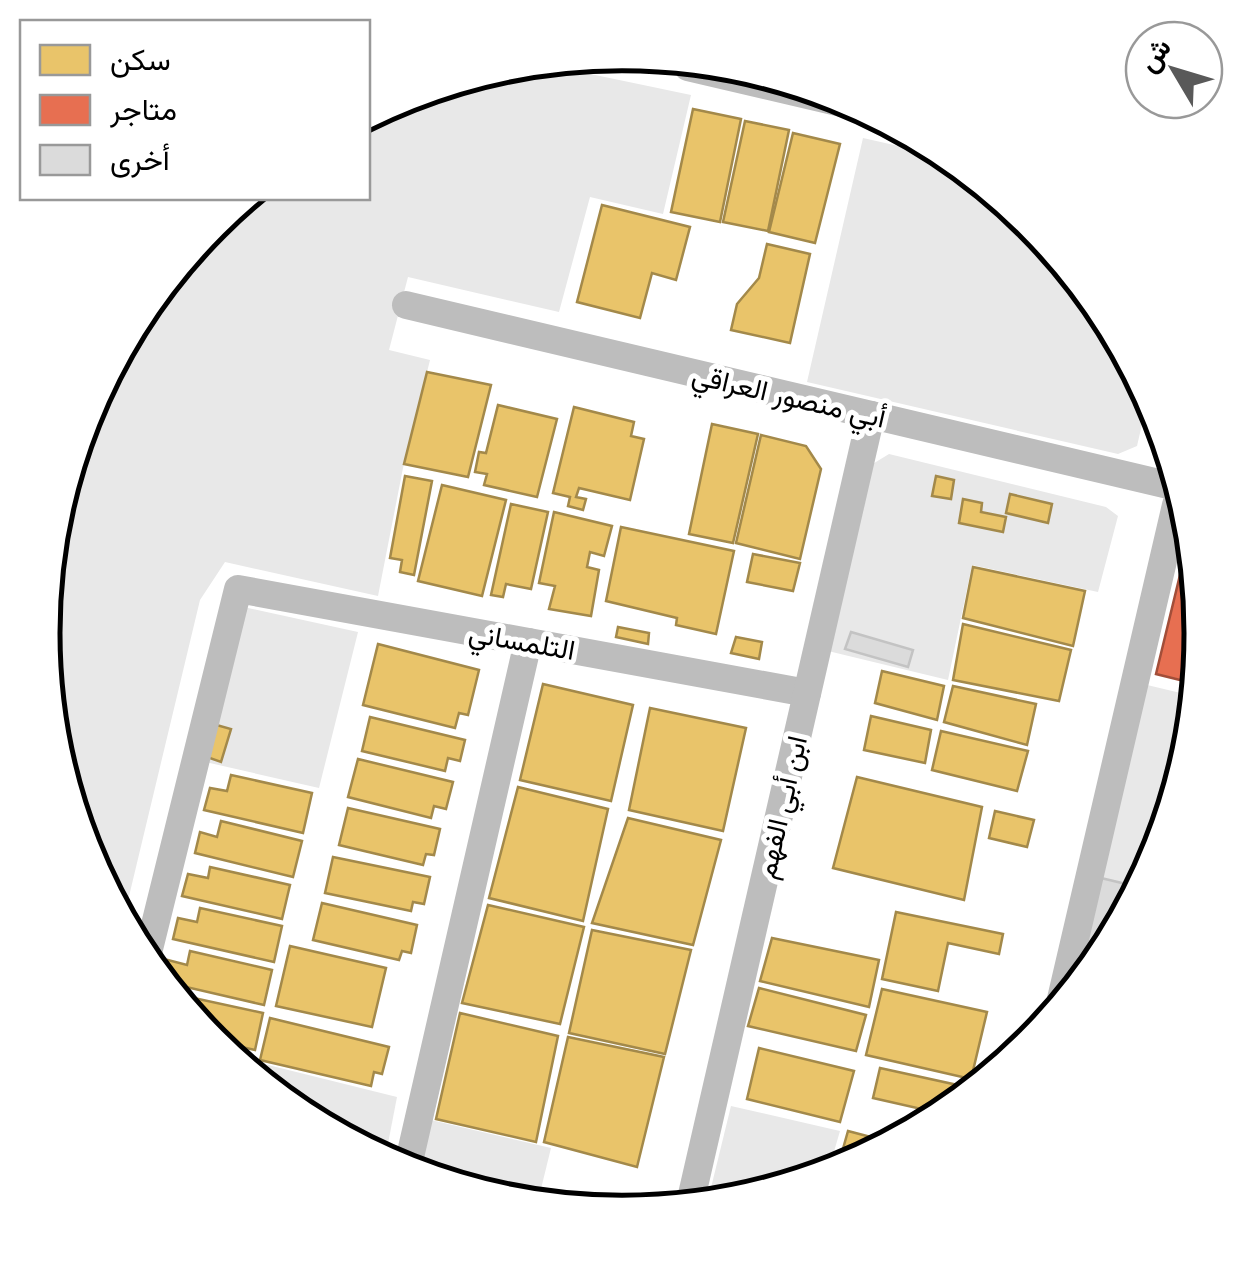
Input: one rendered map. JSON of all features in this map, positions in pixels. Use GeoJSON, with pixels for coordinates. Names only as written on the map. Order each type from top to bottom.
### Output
{"type":"FeatureCollection","features":[{"type":"Feature","properties":{"kind":"street","name":"أبي منصور العراقي"},"geometry":{"type":"LineString","coordinates":[[406,305],[1164,484]]}},
{"type":"Feature","properties":{"kind":"street","name":"ابن أبي الفهم"},"geometry":{"type":"LineString","coordinates":[[693,1191],[871,415]]}},
{"type":"Feature","properties":{"kind":"street"},"geometry":{"type":"LineString","coordinates":[[1066,979],[1172,521]]}},
{"type":"Feature","properties":{"kind":"street","name":"التلمساني"},"geometry":{"type":"LineString","coordinates":[[151,940],[238,589],[808,693]]}},
{"type":"Feature","properties":{"kind":"street"},"geometry":{"type":"LineString","coordinates":[[411,1154],[528,642]]}},
{"type":"Feature","properties":{"kind":"shaded area"},"geometry":{"type":"Polygon","coordinates":[[[585,73],[691,95],[663,214],[590,197],[559,312],[408,277],[389,350],[430,360],[403,468],[378,596],[225,562],[200,600],[128,901],[90,814],[71,743],[61,670],[61,597],[71,524],[90,453],[118,385],[155,321],[199,263],[265,200],[370,200],[370,131],[407,114],[512,82],[585,73]]]}},
{"type":"Feature","properties":{"kind":"shaded area"},"geometry":{"type":"Polygon","coordinates":[[[863,138],[903,147],[934,166],[1019,236],[1089,321],[1109,352],[1142,422],[1137,446],[1118,454],[807,382],[863,138]]]}},
{"type":"Feature","properties":{"kind":"shaded area"},"geometry":{"type":"Polygon","coordinates":[[[889,454],[1106,507],[1118,516],[1098,592],[972,565],[948,680],[828,651],[871,465],[889,454]]]}},
{"type":"Feature","properties":{"kind":"shaded area"},"geometry":{"type":"Polygon","coordinates":[[[239,606],[358,632],[319,788],[201,761],[239,606]]]}},
{"type":"Feature","properties":{"kind":"shaded area"},"geometry":{"type":"Polygon","coordinates":[[[1143,684],[1181,693],[1165,779],[1141,849],[1109,915],[1073,969],[1143,684]]]}},
{"type":"Feature","properties":{"kind":"shaded area"},"geometry":{"type":"Polygon","coordinates":[[[260,1063],[397,1097],[388,1145],[310,1101],[260,1063]]]}},
{"type":"Feature","properties":{"kind":"shaded area"},"geometry":{"type":"Polygon","coordinates":[[[731,1106],[840,1131],[833,1154],[767,1176],[711,1188],[731,1106]]]}},
{"type":"Feature","properties":{"kind":"shaded area"},"geometry":{"type":"Polygon","coordinates":[[[431,1120],[551,1148],[541,1190],[423,1159],[431,1120]]]}},
{"type":"Feature","properties":{"kind":"building: سكن"},"geometry":{"type":"Polygon","coordinates":[[[693,109],[741,119],[720,222],[671,212],[693,109]]]}},
{"type":"Feature","properties":{"kind":"building: سكن"},"geometry":{"type":"Polygon","coordinates":[[[745,121],[789,130],[768,231],[723,222],[745,121]]]}},
{"type":"Feature","properties":{"kind":"building: سكن"},"geometry":{"type":"Polygon","coordinates":[[[793,133],[840,144],[815,243],[769,232],[793,133]]]}},
{"type":"Feature","properties":{"kind":"building: سكن"},"geometry":{"type":"Polygon","coordinates":[[[602,205],[690,227],[676,280],[652,273],[640,318],[577,302],[602,205]]]}},
{"type":"Feature","properties":{"kind":"building: سكن"},"geometry":{"type":"Polygon","coordinates":[[[767,244],[810,254],[790,343],[731,330],[737,304],[759,278],[767,244]]]}},
{"type":"Feature","properties":{"kind":"building: سكن"},"geometry":{"type":"Polygon","coordinates":[[[427,372],[491,385],[468,477],[404,464],[427,372]]]}},
{"type":"Feature","properties":{"kind":"building: سكن"},"geometry":{"type":"Polygon","coordinates":[[[498,405],[557,419],[537,497],[484,485],[487,474],[475,472],[479,452],[486,453],[498,405]]]}},
{"type":"Feature","properties":{"kind":"building: سكن"},"geometry":{"type":"Polygon","coordinates":[[[574,407],[634,422],[631,436],[644,439],[630,500],[579,488],[576,497],[586,499],[583,510],[568,506],[570,497],[553,493],[574,407]]]}},
{"type":"Feature","properties":{"kind":"building: سكن"},"geometry":{"type":"Polygon","coordinates":[[[712,424],[758,434],[733,543],[689,534],[712,424]]]}},
{"type":"Feature","properties":{"kind":"building: سكن"},"geometry":{"type":"Polygon","coordinates":[[[761,435],[806,446],[821,469],[800,559],[736,543],[761,435]]]}},
{"type":"Feature","properties":{"kind":"building: سكن"},"geometry":{"type":"Polygon","coordinates":[[[405,476],[432,481],[414,575],[400,572],[402,560],[390,558],[405,476]]]}},
{"type":"Feature","properties":{"kind":"building: سكن"},"geometry":{"type":"Polygon","coordinates":[[[936,476],[954,480],[951,499],[932,496],[936,476]]]}},
{"type":"Feature","properties":{"kind":"building: سكن"},"geometry":{"type":"Polygon","coordinates":[[[442,485],[506,500],[482,596],[418,581],[442,485]]]}},
{"type":"Feature","properties":{"kind":"building: سكن"},"geometry":{"type":"Polygon","coordinates":[[[1010,494],[1052,504],[1048,523],[1006,513],[1010,494]]]}},
{"type":"Feature","properties":{"kind":"building: سكن"},"geometry":{"type":"Polygon","coordinates":[[[963,499],[982,503],[981,512],[1006,517],[1003,532],[959,523],[963,499]]]}},
{"type":"Feature","properties":{"kind":"building: سكن"},"geometry":{"type":"Polygon","coordinates":[[[511,504],[548,512],[531,589],[506,584],[503,597],[491,595],[511,504]]]}},
{"type":"Feature","properties":{"kind":"building: سكن"},"geometry":{"type":"Polygon","coordinates":[[[554,512],[612,526],[604,556],[590,552],[587,567],[599,570],[591,616],[549,609],[555,586],[539,583],[554,512]]]}},
{"type":"Feature","properties":{"kind":"building: سكن"},"geometry":{"type":"Polygon","coordinates":[[[621,527],[734,551],[716,634],[676,625],[677,618],[606,601],[621,527]]]}},
{"type":"Feature","properties":{"kind":"building: سكن"},"geometry":{"type":"Polygon","coordinates":[[[753,554],[800,563],[793,591],[747,582],[753,554]]]}},
{"type":"Feature","properties":{"kind":"building: سكن"},"geometry":{"type":"Polygon","coordinates":[[[973,567],[1085,591],[1073,646],[963,618],[973,567]]]}},
{"type":"Feature","properties":{"kind":"building: سكن"},"geometry":{"type":"Polygon","coordinates":[[[963,624],[1071,650],[1059,701],[953,680],[963,624]]]}},
{"type":"Feature","properties":{"kind":"building: سكن"},"geometry":{"type":"Polygon","coordinates":[[[618,627],[649,633],[648,644],[616,637],[618,627]]]}},
{"type":"Feature","properties":{"kind":"building: سكن"},"geometry":{"type":"Polygon","coordinates":[[[736,637],[762,642],[759,659],[731,653],[736,637]]]}},
{"type":"Feature","properties":{"kind":"building: سكن"},"geometry":{"type":"Polygon","coordinates":[[[378,644],[479,670],[468,715],[459,713],[455,728],[363,705],[378,644]]]}},
{"type":"Feature","properties":{"kind":"building: سكن"},"geometry":{"type":"Polygon","coordinates":[[[882,671],[944,686],[937,720],[875,703],[882,671]]]}},
{"type":"Feature","properties":{"kind":"building: سكن"},"geometry":{"type":"Polygon","coordinates":[[[543,684],[633,705],[611,801],[520,780],[543,684]]]}},
{"type":"Feature","properties":{"kind":"building: سكن"},"geometry":{"type":"Polygon","coordinates":[[[953,686],[1036,704],[1027,745],[944,722],[953,686]]]}},
{"type":"Feature","properties":{"kind":"building: سكن"},"geometry":{"type":"Polygon","coordinates":[[[650,708],[746,728],[723,831],[629,810],[650,708]]]}},
{"type":"Feature","properties":{"kind":"building: سكن"},"geometry":{"type":"Polygon","coordinates":[[[871,716],[931,730],[925,763],[864,750],[871,716]]]}},
{"type":"Feature","properties":{"kind":"building: سكن"},"geometry":{"type":"Polygon","coordinates":[[[370,717],[465,740],[460,761],[448,758],[445,771],[362,751],[370,717]]]}},
{"type":"Feature","properties":{"kind":"building: سكن"},"geometry":{"type":"Polygon","coordinates":[[[213,724],[231,729],[221,762],[204,756],[213,724]]]}},
{"type":"Feature","properties":{"kind":"building: سكن"},"geometry":{"type":"Polygon","coordinates":[[[941,731],[1028,751],[1017,791],[932,770],[941,731]]]}},
{"type":"Feature","properties":{"kind":"building: سكن"},"geometry":{"type":"Polygon","coordinates":[[[358,759],[453,782],[446,809],[434,806],[431,818],[348,797],[358,759]]]}},
{"type":"Feature","properties":{"kind":"building: سكن"},"geometry":{"type":"Polygon","coordinates":[[[231,775],[312,793],[303,833],[204,810],[210,788],[227,791],[231,775]]]}},
{"type":"Feature","properties":{"kind":"building: سكن"},"geometry":{"type":"Polygon","coordinates":[[[857,777],[982,807],[964,900],[833,868],[857,777]]]}},
{"type":"Feature","properties":{"kind":"building: سكن"},"geometry":{"type":"Polygon","coordinates":[[[518,787],[608,809],[583,921],[489,898],[518,787]]]}},
{"type":"Feature","properties":{"kind":"building: سكن"},"geometry":{"type":"Polygon","coordinates":[[[348,808],[440,829],[434,855],[426,854],[423,865],[339,845],[348,808]]]}},
{"type":"Feature","properties":{"kind":"building: سكن"},"geometry":{"type":"Polygon","coordinates":[[[995,811],[1034,820],[1027,847],[989,838],[995,811]]]}},
{"type":"Feature","properties":{"kind":"building: سكن"},"geometry":{"type":"Polygon","coordinates":[[[628,818],[721,840],[693,945],[592,923],[628,818]]]}},
{"type":"Feature","properties":{"kind":"building: سكن"},"geometry":{"type":"Polygon","coordinates":[[[221,821],[302,841],[293,877],[195,853],[200,832],[217,837],[221,821]]]}},
{"type":"Feature","properties":{"kind":"building: سكن"},"geometry":{"type":"Polygon","coordinates":[[[333,857],[430,877],[424,904],[413,902],[411,911],[325,893],[333,857]]]}},
{"type":"Feature","properties":{"kind":"building: سكن"},"geometry":{"type":"Polygon","coordinates":[[[210,867],[290,885],[282,919],[182,896],[188,874],[208,878],[210,867]]]}},
{"type":"Feature","properties":{"kind":"building: سكن"},"geometry":{"type":"Polygon","coordinates":[[[322,903],[417,925],[411,953],[402,951],[399,960],[313,940],[322,903]]]}},
{"type":"Feature","properties":{"kind":"building: سكن"},"geometry":{"type":"Polygon","coordinates":[[[488,905],[584,927],[560,1024],[462,1003],[488,905]]]}},
{"type":"Feature","properties":{"kind":"building: سكن"},"geometry":{"type":"Polygon","coordinates":[[[200,908],[282,926],[274,962],[173,939],[178,918],[197,922],[200,908]]]}},
{"type":"Feature","properties":{"kind":"building: سكن"},"geometry":{"type":"Polygon","coordinates":[[[896,912],[1003,934],[999,954],[948,943],[938,991],[882,979],[896,912]]]}},
{"type":"Feature","properties":{"kind":"building: سكن"},"geometry":{"type":"Polygon","coordinates":[[[592,930],[691,950],[665,1054],[569,1033],[592,930]]]}},
{"type":"Feature","properties":{"kind":"building: سكن"},"geometry":{"type":"Polygon","coordinates":[[[772,938],[879,960],[869,1007],[760,981],[772,938]]]}},
{"type":"Feature","properties":{"kind":"building: سكن"},"geometry":{"type":"Polygon","coordinates":[[[290,946],[386,968],[372,1027],[276,1006],[290,946]]]}},
{"type":"Feature","properties":{"kind":"building: سكن"},"geometry":{"type":"Polygon","coordinates":[[[190,951],[272,970],[264,1005],[185,987],[167,963],[168,960],[187,965],[190,951]]]}},
{"type":"Feature","properties":{"kind":"building: سكن"},"geometry":{"type":"Polygon","coordinates":[[[759,988],[866,1015],[856,1051],[748,1026],[759,988]]]}},
{"type":"Feature","properties":{"kind":"building: سكن"},"geometry":{"type":"Polygon","coordinates":[[[882,989],[987,1012],[973,1072],[966,1078],[866,1055],[882,989]]]}},
{"type":"Feature","properties":{"kind":"building: سكن"},"geometry":{"type":"Polygon","coordinates":[[[194,998],[263,1013],[255,1050],[242,1047],[194,998]]]}},
{"type":"Feature","properties":{"kind":"building: سكن"},"geometry":{"type":"Polygon","coordinates":[[[460,1013],[558,1036],[536,1142],[436,1119],[460,1013]]]}},
{"type":"Feature","properties":{"kind":"building: سكن"},"geometry":{"type":"Polygon","coordinates":[[[270,1018],[389,1047],[382,1074],[374,1072],[371,1086],[260,1060],[270,1018]]]}},
{"type":"Feature","properties":{"kind":"building: سكن"},"geometry":{"type":"Polygon","coordinates":[[[568,1037],[664,1057],[637,1167],[544,1142],[568,1037]]]}},
{"type":"Feature","properties":{"kind":"building: سكن"},"geometry":{"type":"Polygon","coordinates":[[[759,1048],[854,1071],[840,1122],[747,1099],[759,1048]]]}},
{"type":"Feature","properties":{"kind":"building: سكن"},"geometry":{"type":"Polygon","coordinates":[[[880,1068],[956,1085],[921,1109],[873,1098],[880,1068]]]}},
{"type":"Feature","properties":{"kind":"building: سكن"},"geometry":{"type":"Polygon","coordinates":[[[848,1131],[872,1137],[871,1138],[842,1151],[848,1131]]]}},
{"type":"Feature","properties":{"kind":"building: متاجر"},"geometry":{"type":"Polygon","coordinates":[[[1180,575],[1182,680],[1156,674],[1180,575]]]}},
{"type":"Feature","properties":{"kind":"building: أخرى"},"geometry":{"type":"Polygon","coordinates":[[[851,632],[913,650],[908,667],[845,649],[851,632]]]}},
{"type":"Feature","properties":{"kind":"building: أخرى"},"geometry":{"type":"Polygon","coordinates":[[[1101,878],[1125,884],[1109,915],[1080,959],[1101,878]]]}}]}
